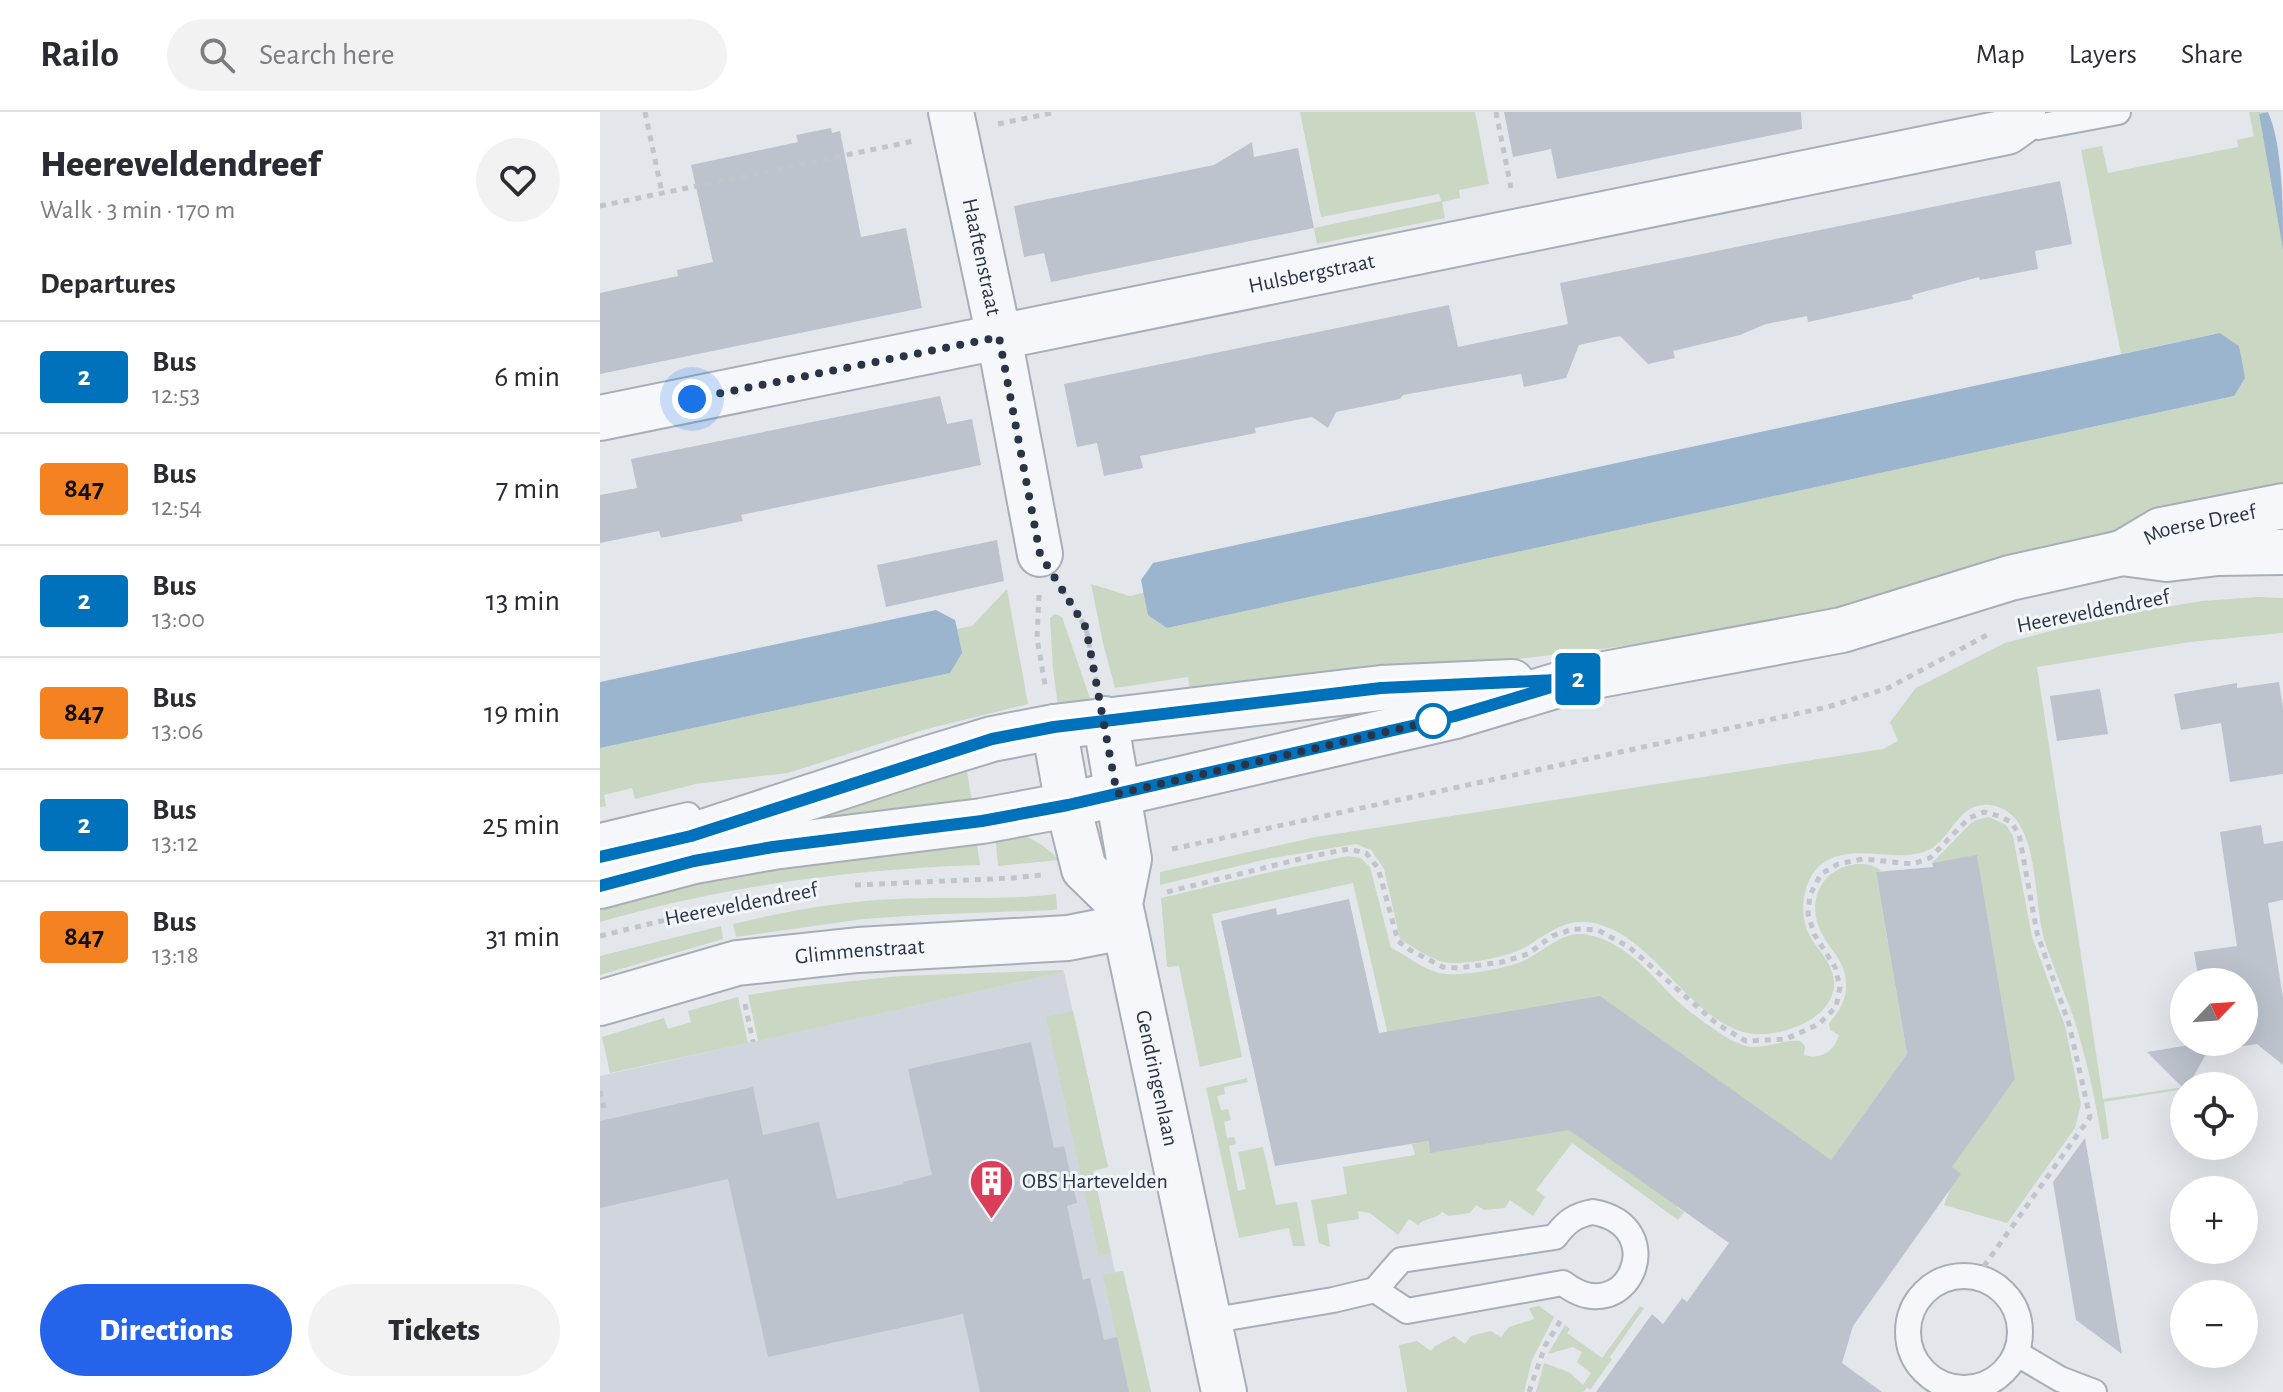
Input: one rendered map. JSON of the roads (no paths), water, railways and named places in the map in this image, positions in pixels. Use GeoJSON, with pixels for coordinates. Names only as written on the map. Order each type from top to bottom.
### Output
{"type":"FeatureCollection","features":[{"type":"Feature","properties":{"kind":"street","name":"Hulsbergstraat"},"geometry":{"type":"LineString","coordinates":[[600,418],[2007,132],[2022,117]]}},
{"type":"Feature","properties":{"kind":"street","name":"Haaftenstraat"},"geometry":{"type":"LineString","coordinates":[[954,122],[1040,554]]}},
{"type":"Feature","properties":{"kind":"street","name":"Moerse Dreef"},"geometry":{"type":"LineString","coordinates":[[2122,553],[2161,530],[2283,506]]}},
{"type":"Feature","properties":{"kind":"street","name":"Heereveldendreef"},"geometry":{"type":"LineString","coordinates":[[600,886],[694,861],[773,847],[982,821],[1068,805],[1455,716],[1578,679],[1842,630],[2010,578],[2122,553],[2167,559],[2218,553],[2283,552]]}},
{"type":"Feature","properties":{"kind":"street","name":"Heereveldendreef"},"geometry":{"type":"LineString","coordinates":[[600,857],[691,836],[992,739],[1054,727],[1381,688],[1578,679]]}},
{"type":"Feature","properties":{"kind":"street","name":"Gendringenlaan"},"geometry":{"type":"LineString","coordinates":[[1105,719],[1129,859],[1122,916],[1224,1392]]}},
{"type":"Feature","properties":{"kind":"street"},"geometry":{"type":"LineString","coordinates":[[1054,727],[1068,805],[1084,869],[1122,916]]}},
{"type":"Feature","properties":{"kind":"street","name":"Glimmenstraat"},"geometry":{"type":"LineString","coordinates":[[600,1003],[737,963],[858,950],[1068,938],[1122,916]]}},
{"type":"Feature","properties":{"kind":"lane"},"geometry":{"type":"LineString","coordinates":[[2022,117],[2038,127],[2118,112]]}},
{"type":"Feature","properties":{"kind":"lane"},"geometry":{"type":"LineString","coordinates":[[600,836],[728,805],[781,806]]}},
{"type":"Feature","properties":{"kind":"lane"},"geometry":{"type":"LineString","coordinates":[[1209,1321],[1375,1290],[1401,1260],[1555,1237],[1564,1224],[1577,1215],[1593,1212],[1609,1215],[1622,1223],[1632,1236],[1636,1251],[1634,1269],[1625,1284],[1611,1294],[1594,1297],[1576,1294],[1563,1283],[1407,1311],[1375,1290]]}},
{"type":"Feature","properties":{"kind":"lane"},"geometry":{"type":"LineString","coordinates":[[1977,1276],[1997,1288],[2012,1303],[2018,1319],[2016,1353],[1994,1379],[1975,1387],[1955,1388],[1936,1381],[1920,1368],[1911,1350],[1908,1331],[1912,1311],[1923,1293],[1939,1281],[1977,1276]]}},
{"type":"Feature","properties":{"kind":"lane"},"geometry":{"type":"LineString","coordinates":[[2016,1353],[2060,1379],[2094,1392]]}},
{"type":"Feature","properties":{"kind":"water"},"geometry":{"type":"Polygon","coordinates":[[[2268,112],[2279,160],[2283,250],[2259,114],[2268,112]]]}},
{"type":"Feature","properties":{"kind":"water"},"geometry":{"type":"Polygon","coordinates":[[[2220,333],[2239,346],[2240,350],[2245,378],[2234,396],[1167,628],[1148,615],[1141,580],[1153,563],[2220,333]]]}},
{"type":"Feature","properties":{"kind":"water"},"geometry":{"type":"Polygon","coordinates":[[[936,610],[955,620],[956,624],[962,653],[950,673],[600,748],[600,682],[936,610]]]}},
{"type":"Feature","properties":{"kind":"place","name":"OBS Hartevelden"},"geometry":{"type":"Point","coordinates":[991,1220]}}]}
